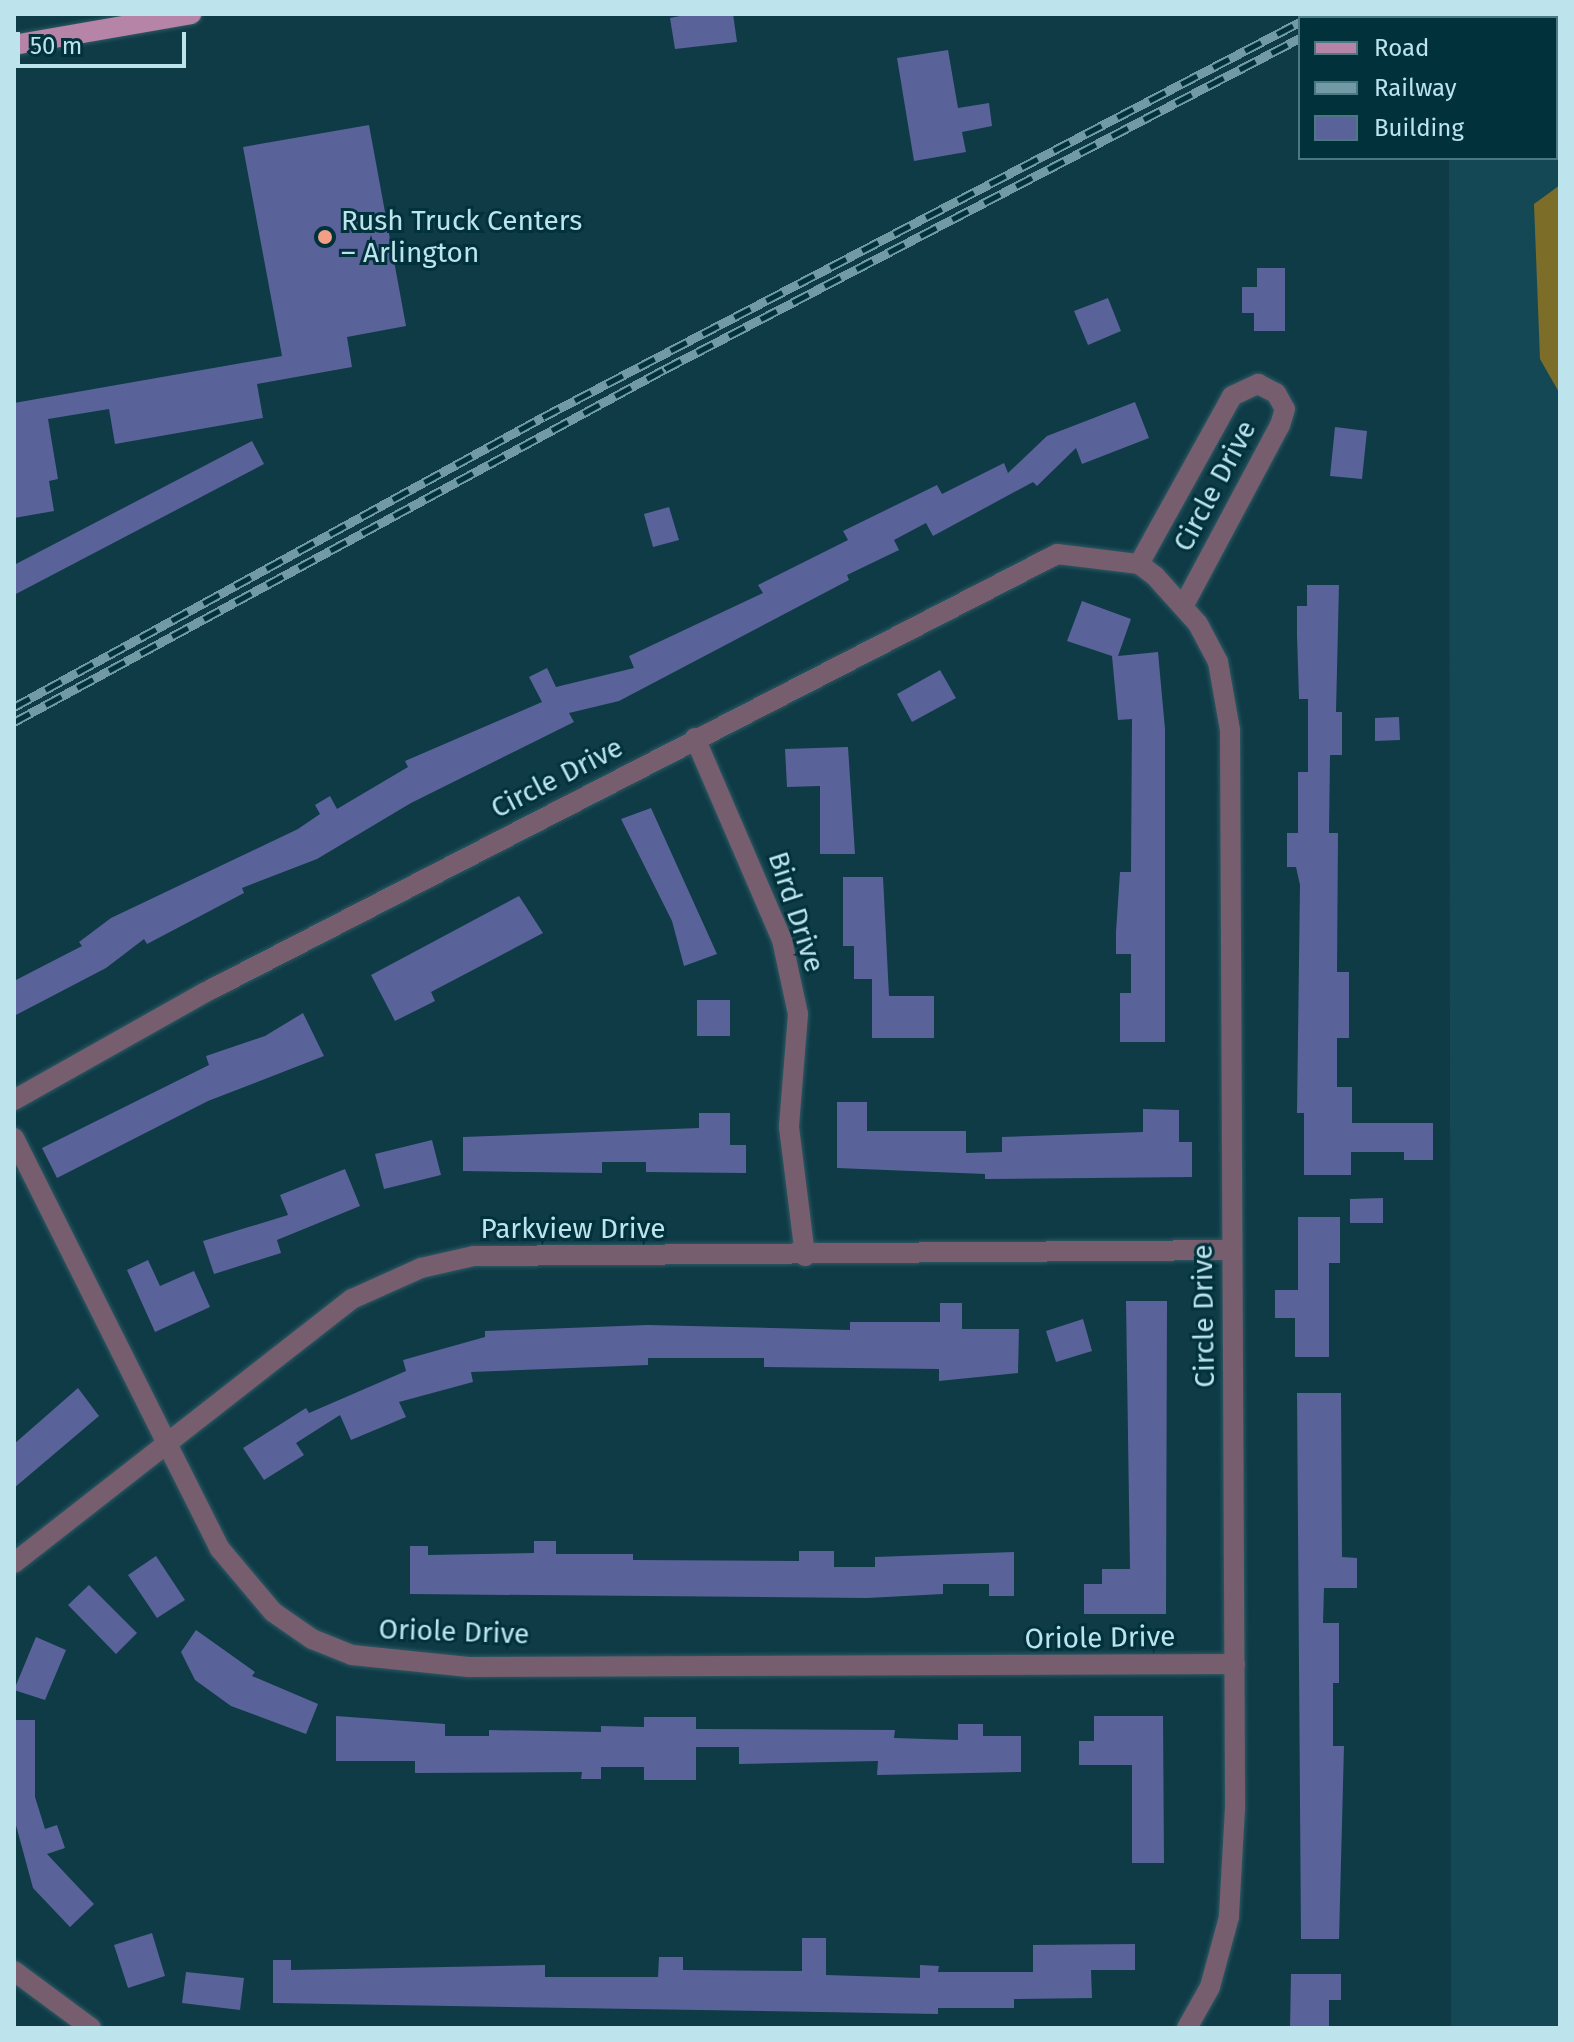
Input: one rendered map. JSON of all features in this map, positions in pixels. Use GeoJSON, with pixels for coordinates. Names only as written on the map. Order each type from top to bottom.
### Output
{"type":"FeatureCollection","features":[{"type":"Feature","properties":{"kind":"main road"},"geometry":{"type":"LineString","coordinates":[[14,45],[191,14]]}},
{"type":"Feature","properties":{"kind":"street","name":"Circle Drive"},"geometry":{"type":"LineString","coordinates":[[1139,564],[1232,396],[1258,384],[1276,393],[1285,409],[1280,425],[1183,607]]}},
{"type":"Feature","properties":{"kind":"street","name":"Circle Drive"},"geometry":{"type":"LineString","coordinates":[[14,1100],[206,992],[1057,554],[1139,564],[1183,607],[1218,662],[1230,730],[1235,1664],[1229,1917],[1210,1987],[1187,2028]]}},
{"type":"Feature","properties":{"kind":"street","name":"Bird Drive"},"geometry":{"type":"LineString","coordinates":[[695,738],[782,940],[798,1014],[789,1127],[805,1256]]}},
{"type":"Feature","properties":{"kind":"street","name":"Oriole Drive"},"geometry":{"type":"LineString","coordinates":[[14,1138],[197,1510],[247,1584],[312,1639],[352,1655],[468,1667],[1235,1664]]}},
{"type":"Feature","properties":{"kind":"street","name":"Parkview Drive"},"geometry":{"type":"LineString","coordinates":[[14,1563],[352,1299],[421,1268],[474,1256],[805,1256],[1231,1250]]}},
{"type":"Feature","properties":{"kind":"street"},"geometry":{"type":"LineString","coordinates":[[14,1971],[91,2028]]}},
{"type":"Feature","properties":{"kind":"shaded area"},"geometry":{"type":"Polygon","coordinates":[[[1560,14],[1560,2028],[1451,2028],[1449,160],[1558,160],[1558,16],[1507,16],[1560,14]]]}},
{"type":"Feature","properties":{"kind":"shaded area"},"geometry":{"type":"Polygon","coordinates":[[[1560,185],[1560,394],[1540,359],[1534,204],[1560,185]]]}},
{"type":"Feature","properties":{"kind":"building"},"geometry":{"type":"Polygon","coordinates":[[[690,14],[733,14],[737,42],[675,49],[670,18],[690,14]]]}},
{"type":"Feature","properties":{"kind":"building"},"geometry":{"type":"Polygon","coordinates":[[[948,50],[958,108],[989,103],[992,126],[962,132],[966,152],[914,161],[897,58],[948,50]]]}},
{"type":"Feature","properties":{"kind":"building","name":"Rush Truck Centers – Arlington"},"geometry":{"type":"Polygon","coordinates":[[[369,125],[406,326],[347,337],[352,367],[257,384],[263,418],[115,444],[109,409],[48,419],[58,479],[49,481],[54,511],[14,518],[14,403],[282,356],[243,147],[369,125]]]}},
{"type":"Feature","properties":{"kind":"building"},"geometry":{"type":"Polygon","coordinates":[[[1257,268],[1285,268],[1285,331],[1254,331],[1254,313],[1242,313],[1242,287],[1257,287],[1257,268]]]}},
{"type":"Feature","properties":{"kind":"building"},"geometry":{"type":"Polygon","coordinates":[[[1108,298],[1121,331],[1088,345],[1074,311],[1108,298]]]}},
{"type":"Feature","properties":{"kind":"building"},"geometry":{"type":"Polygon","coordinates":[[[1135,402],[1149,438],[1082,464],[1076,448],[1037,486],[1033,482],[933,536],[926,523],[894,540],[899,550],[847,575],[849,580],[619,701],[569,713],[574,722],[411,803],[317,859],[242,888],[244,893],[147,944],[144,939],[106,968],[14,1016],[14,981],[82,946],[79,942],[111,918],[298,829],[320,814],[315,805],[330,796],[337,809],[408,767],[405,761],[542,702],[529,677],[547,668],[556,687],[634,668],[629,656],[763,593],[758,585],[848,540],[843,531],[937,485],[942,494],[1004,463],[1008,473],[1047,436],[1135,402]]]}},
{"type":"Feature","properties":{"kind":"building"},"geometry":{"type":"Polygon","coordinates":[[[1335,427],[1367,431],[1362,479],[1330,476],[1335,427]]]}},
{"type":"Feature","properties":{"kind":"building"},"geometry":{"type":"Polygon","coordinates":[[[252,441],[264,464],[14,595],[14,565],[252,441]]]}},
{"type":"Feature","properties":{"kind":"building"},"geometry":{"type":"Polygon","coordinates":[[[669,507],[679,540],[653,547],[644,514],[669,507]]]}},
{"type":"Feature","properties":{"kind":"building"},"geometry":{"type":"Polygon","coordinates":[[[1307,585],[1339,585],[1336,712],[1342,712],[1342,755],[1330,755],[1329,833],[1338,833],[1337,972],[1349,972],[1349,1038],[1337,1038],[1337,1087],[1352,1087],[1352,1123],[1433,1123],[1433,1160],[1404,1160],[1404,1152],[1351,1152],[1351,1175],[1304,1175],[1304,1113],[1297,1113],[1300,885],[1296,867],[1287,867],[1287,833],[1298,833],[1298,772],[1308,772],[1308,699],[1299,699],[1297,635],[1297,606],[1307,606],[1307,585]]]}},
{"type":"Feature","properties":{"kind":"building"},"geometry":{"type":"Polygon","coordinates":[[[1082,601],[1131,619],[1118,656],[1158,652],[1165,729],[1165,1042],[1120,1042],[1120,993],[1131,993],[1131,954],[1116,954],[1116,932],[1120,872],[1131,872],[1132,719],[1118,720],[1112,656],[1067,641],[1082,601]]]}},
{"type":"Feature","properties":{"kind":"building"},"geometry":{"type":"Polygon","coordinates":[[[940,670],[956,698],[912,722],[897,694],[940,670]]]}},
{"type":"Feature","properties":{"kind":"building"},"geometry":{"type":"Polygon","coordinates":[[[1399,717],[1400,740],[1375,741],[1375,718],[1399,717]]]}},
{"type":"Feature","properties":{"kind":"building"},"geometry":{"type":"Polygon","coordinates":[[[848,747],[855,854],[820,854],[820,786],[787,787],[785,749],[848,747]]]}},
{"type":"Feature","properties":{"kind":"building"},"geometry":{"type":"Polygon","coordinates":[[[651,808],[717,954],[684,966],[672,921],[621,819],[651,808]]]}},
{"type":"Feature","properties":{"kind":"building"},"geometry":{"type":"Polygon","coordinates":[[[843,877],[883,877],[889,996],[934,996],[934,1038],[872,1038],[872,979],[854,979],[854,946],[843,946],[843,877]]]}},
{"type":"Feature","properties":{"kind":"building"},"geometry":{"type":"Polygon","coordinates":[[[519,896],[543,933],[431,992],[435,1001],[395,1021],[371,975],[519,896]]]}},
{"type":"Feature","properties":{"kind":"building"},"geometry":{"type":"Polygon","coordinates":[[[697,1000],[730,1000],[730,1036],[697,1036],[697,1000]]]}},
{"type":"Feature","properties":{"kind":"building"},"geometry":{"type":"Polygon","coordinates":[[[303,1013],[324,1056],[208,1101],[57,1178],[42,1148],[209,1065],[206,1056],[265,1036],[303,1013]]]}},
{"type":"Feature","properties":{"kind":"building"},"geometry":{"type":"Polygon","coordinates":[[[837,1102],[867,1102],[867,1131],[966,1131],[966,1153],[1002,1152],[1002,1137],[1143,1132],[1143,1109],[1179,1110],[1179,1142],[1192,1142],[1192,1177],[985,1179],[985,1174],[837,1168],[837,1102]]]}},
{"type":"Feature","properties":{"kind":"building"},"geometry":{"type":"Polygon","coordinates":[[[699,1113],[730,1113],[730,1145],[746,1145],[746,1173],[646,1172],[646,1162],[602,1162],[602,1173],[463,1171],[463,1137],[699,1128],[699,1113]]]}},
{"type":"Feature","properties":{"kind":"building"},"geometry":{"type":"Polygon","coordinates":[[[432,1140],[441,1175],[384,1189],[375,1154],[432,1140]]]}},
{"type":"Feature","properties":{"kind":"building"},"geometry":{"type":"Polygon","coordinates":[[[345,1169],[360,1206],[277,1240],[281,1253],[214,1274],[203,1241],[288,1215],[280,1195],[345,1169]]]}},
{"type":"Feature","properties":{"kind":"building"},"geometry":{"type":"Polygon","coordinates":[[[1383,1198],[1383,1223],[1350,1223],[1350,1199],[1383,1198]]]}},
{"type":"Feature","properties":{"kind":"building"},"geometry":{"type":"Polygon","coordinates":[[[1298,1217],[1340,1217],[1340,1263],[1329,1263],[1329,1357],[1295,1357],[1295,1318],[1275,1318],[1275,1290],[1298,1290],[1298,1217]]]}},
{"type":"Feature","properties":{"kind":"building"},"geometry":{"type":"Polygon","coordinates":[[[148,1260],[160,1286],[194,1271],[210,1307],[155,1332],[127,1270],[148,1260]]]}},
{"type":"Feature","properties":{"kind":"building"},"geometry":{"type":"Polygon","coordinates":[[[1126,1301],[1167,1301],[1166,1614],[1084,1614],[1084,1584],[1102,1584],[1102,1569],[1130,1569],[1126,1301]]]}},
{"type":"Feature","properties":{"kind":"building"},"geometry":{"type":"Polygon","coordinates":[[[940,1303],[962,1303],[962,1329],[1019,1329],[1018,1373],[939,1381],[939,1369],[764,1367],[764,1358],[648,1358],[648,1365],[471,1372],[473,1382],[399,1402],[406,1417],[351,1440],[340,1415],[296,1443],[304,1455],[264,1480],[243,1448],[306,1408],[309,1413],[406,1371],[403,1360],[485,1337],[485,1331],[648,1325],[850,1330],[850,1322],[940,1322],[940,1303]]]}},
{"type":"Feature","properties":{"kind":"building"},"geometry":{"type":"Polygon","coordinates":[[[1083,1319],[1092,1351],[1056,1362],[1046,1331],[1083,1319]]]}},
{"type":"Feature","properties":{"kind":"building"},"geometry":{"type":"Polygon","coordinates":[[[78,1388],[99,1416],[14,1488],[14,1444],[78,1388]]]}},
{"type":"Feature","properties":{"kind":"building"},"geometry":{"type":"Polygon","coordinates":[[[1297,1393],[1341,1393],[1342,1557],[1357,1558],[1357,1588],[1324,1588],[1323,1623],[1339,1623],[1339,1683],[1333,1683],[1333,1746],[1344,1746],[1339,1939],[1301,1939],[1297,1393]]]}},
{"type":"Feature","properties":{"kind":"building"},"geometry":{"type":"Polygon","coordinates":[[[534,1541],[556,1541],[556,1554],[633,1554],[633,1560],[799,1561],[799,1551],[834,1551],[834,1567],[875,1567],[875,1557],[1014,1552],[1014,1596],[989,1596],[989,1584],[943,1584],[943,1594],[867,1598],[410,1594],[410,1546],[428,1546],[428,1555],[534,1553],[534,1541]]]}},
{"type":"Feature","properties":{"kind":"building"},"geometry":{"type":"Polygon","coordinates":[[[156,1556],[185,1600],[157,1618],[128,1575],[156,1556]]]}},
{"type":"Feature","properties":{"kind":"building"},"geometry":{"type":"Polygon","coordinates":[[[89,1585],[137,1633],[116,1654],[68,1605],[89,1585]]]}},
{"type":"Feature","properties":{"kind":"building"},"geometry":{"type":"Polygon","coordinates":[[[196,1630],[255,1672],[252,1676],[318,1704],[306,1734],[231,1706],[195,1680],[181,1652],[196,1630]]]}},
{"type":"Feature","properties":{"kind":"building"},"geometry":{"type":"Polygon","coordinates":[[[36,1637],[66,1650],[45,1700],[14,1690],[36,1637]]]}},
{"type":"Feature","properties":{"kind":"building"},"geometry":{"type":"Polygon","coordinates":[[[336,1716],[445,1724],[445,1736],[489,1736],[489,1730],[601,1732],[601,1726],[644,1727],[644,1717],[696,1717],[696,1729],[895,1730],[894,1738],[958,1740],[958,1724],[983,1724],[983,1736],[1021,1736],[1021,1772],[877,1775],[878,1761],[739,1764],[739,1747],[696,1747],[696,1780],[644,1780],[644,1767],[601,1767],[601,1779],[581,1779],[582,1772],[415,1773],[415,1761],[336,1761],[336,1716]]]}},
{"type":"Feature","properties":{"kind":"building"},"geometry":{"type":"Polygon","coordinates":[[[1094,1716],[1163,1716],[1164,1863],[1132,1863],[1132,1765],[1079,1765],[1079,1741],[1094,1741],[1094,1716]]]}},
{"type":"Feature","properties":{"kind":"building"},"geometry":{"type":"Polygon","coordinates":[[[14,1720],[35,1720],[35,1797],[45,1829],[57,1825],[65,1848],[47,1854],[94,1904],[70,1927],[33,1888],[14,1818],[14,1720]]]}},
{"type":"Feature","properties":{"kind":"building"},"geometry":{"type":"Polygon","coordinates":[[[152,1933],[165,1976],[128,1988],[114,1945],[152,1933]]]}},
{"type":"Feature","properties":{"kind":"building"},"geometry":{"type":"Polygon","coordinates":[[[802,1938],[826,1938],[826,1975],[920,1978],[920,1965],[939,1966],[938,1972],[1033,1972],[1033,1945],[1135,1944],[1135,1970],[1091,1970],[1092,1998],[1014,1999],[1014,2008],[938,2008],[938,2014],[273,2003],[273,1960],[291,1960],[291,1970],[545,1965],[545,1977],[658,1977],[659,1957],[683,1957],[683,1970],[802,1971],[802,1938]]]}},
{"type":"Feature","properties":{"kind":"building"},"geometry":{"type":"Polygon","coordinates":[[[186,1972],[244,1978],[240,2010],[182,2003],[186,1972]]]}},
{"type":"Feature","properties":{"kind":"building"},"geometry":{"type":"Polygon","coordinates":[[[1291,1974],[1341,1974],[1341,2000],[1329,2000],[1329,2028],[1290,2028],[1291,1974]]]}},
{"type":"Feature","properties":{"kind":"railway"},"geometry":{"type":"LineString","coordinates":[[1311,16],[1315,14]]}},
{"type":"Feature","properties":{"kind":"railway"},"geometry":{"type":"LineString","coordinates":[[1347,16],[1351,14]]}},
{"type":"Feature","properties":{"kind":"railway"},"geometry":{"type":"LineString","coordinates":[[14,707],[543,417],[1298,23]]}},
{"type":"Feature","properties":{"kind":"railway"},"geometry":{"type":"LineString","coordinates":[[14,722],[665,369],[1298,39]]}},
{"type":"Feature","properties":{"kind":"place","name":"Rush Truck Centers – Arlington"},"geometry":{"type":"Point","coordinates":[325,237]}}]}
